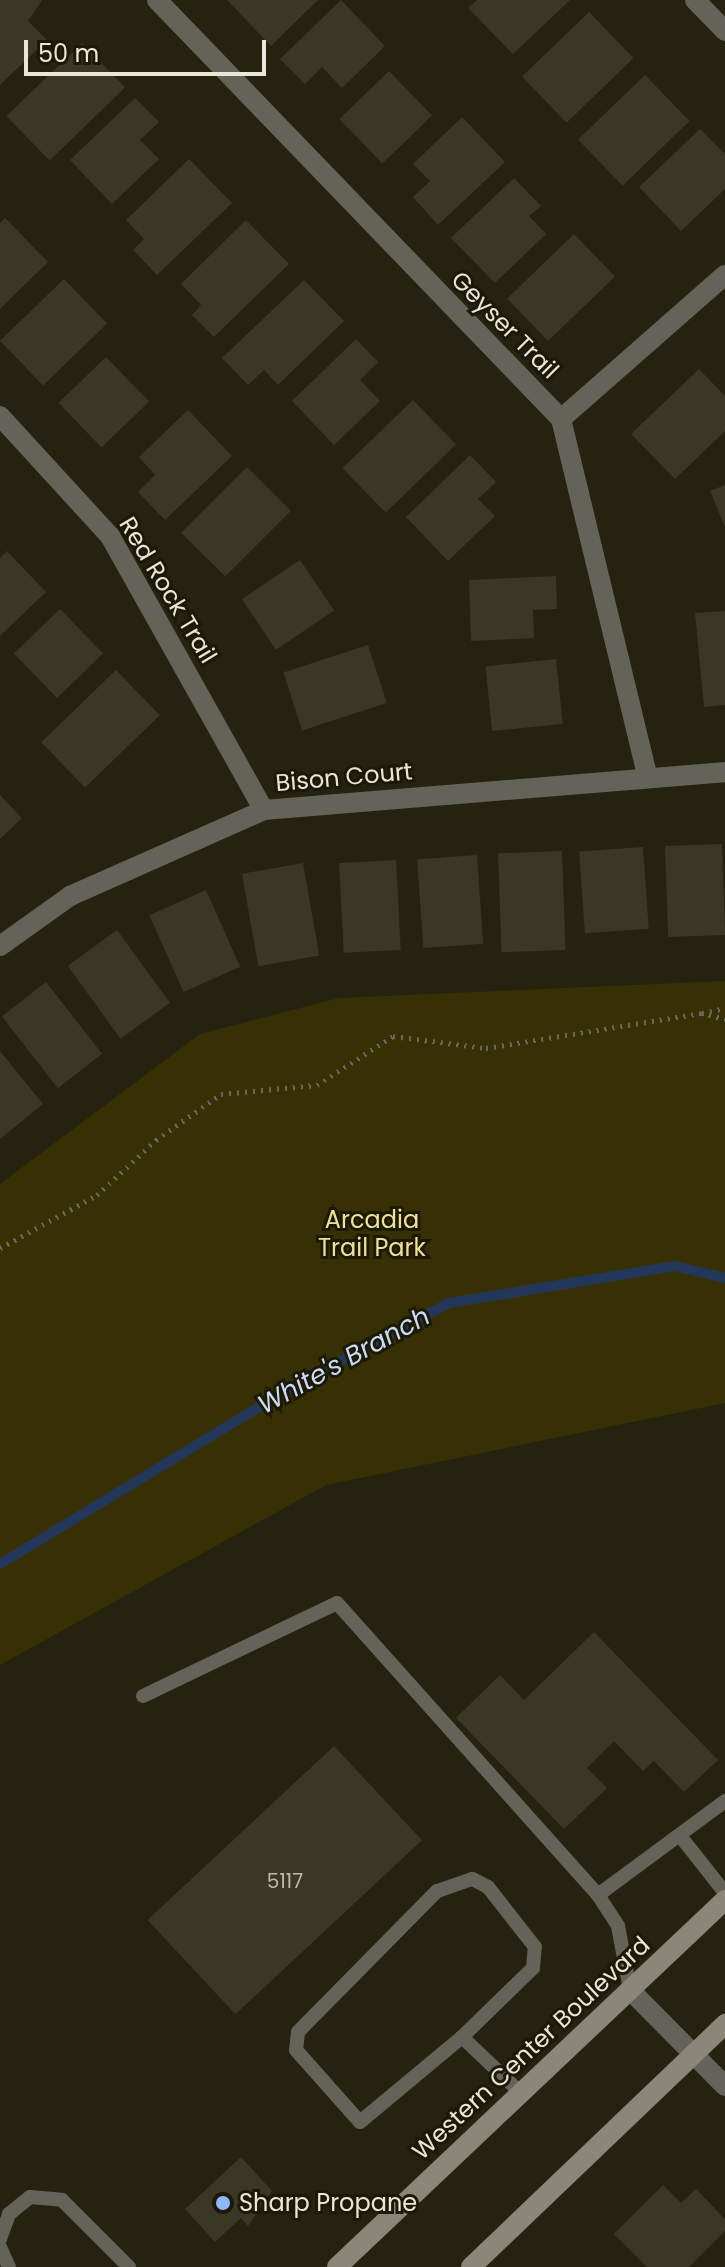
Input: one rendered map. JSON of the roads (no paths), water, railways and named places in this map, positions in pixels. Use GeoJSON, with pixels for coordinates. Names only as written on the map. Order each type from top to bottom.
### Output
{"type":"FeatureCollection","features":[{"type":"Feature","properties":{"kind":"main road","name":"Western Center Boulevard"},"geometry":{"type":"LineString","coordinates":[[337,2267],[725,1900]]}},
{"type":"Feature","properties":{"kind":"main road"},"geometry":{"type":"LineString","coordinates":[[471,2267],[725,2024]]}},
{"type":"Feature","properties":{"kind":"street","name":"Geyser Trail"},"geometry":{"type":"LineString","coordinates":[[157,0],[561,419]]}},
{"type":"Feature","properties":{"kind":"street"},"geometry":{"type":"LineString","coordinates":[[695,0],[725,31]]}},
{"type":"Feature","properties":{"kind":"street"},"geometry":{"type":"LineString","coordinates":[[648,778],[561,419],[725,275]]}},
{"type":"Feature","properties":{"kind":"street","name":"Red Rock Trail"},"geometry":{"type":"LineString","coordinates":[[0,416],[110,536],[264,810]]}},
{"type":"Feature","properties":{"kind":"street","name":"Bison Court"},"geometry":{"type":"LineString","coordinates":[[0,946],[70,896],[264,810],[725,772]]}},
{"type":"Feature","properties":{"kind":"street"},"geometry":{"type":"LineString","coordinates":[[630,1990],[725,2086]]}},
{"type":"Feature","properties":{"kind":"lane"},"geometry":{"type":"LineString","coordinates":[[143,1696],[337,1603],[598,1895],[618,1926],[630,1990]]}},
{"type":"Feature","properties":{"kind":"lane"},"geometry":{"type":"LineString","coordinates":[[598,1895],[681,1837],[725,1801]]}},
{"type":"Feature","properties":{"kind":"lane"},"geometry":{"type":"LineString","coordinates":[[681,1837],[725,1893]]}},
{"type":"Feature","properties":{"kind":"lane"},"geometry":{"type":"LineString","coordinates":[[472,1879],[488,1887],[535,1947],[533,1968],[462,2037],[360,2122],[296,2050],[298,2032],[437,1891],[472,1879]]}},
{"type":"Feature","properties":{"kind":"lane"},"geometry":{"type":"LineString","coordinates":[[462,2037],[521,2093]]}},
{"type":"Feature","properties":{"kind":"lane"},"geometry":{"type":"LineString","coordinates":[[0,2239],[9,2214],[30,2197],[62,2200],[129,2267]]}},
{"type":"Feature","properties":{"kind":"lane"},"geometry":{"type":"LineString","coordinates":[[0,2247],[9,2267]]}},
{"type":"Feature","properties":{"kind":"waterway","name":"White's Branch"},"geometry":{"type":"LineString","coordinates":[[0,1564],[294,1386],[449,1303],[674,1266],[725,1278]]}},
{"type":"Feature","properties":{"kind":"place","name":"Sharp Propane"},"geometry":{"type":"Point","coordinates":[223,2203]}},
{"type":"Feature","properties":{"kind":"park label","name":"Arcadia Trail Park"},"geometry":{"type":"Point","coordinates":[372,1234]}}]}
